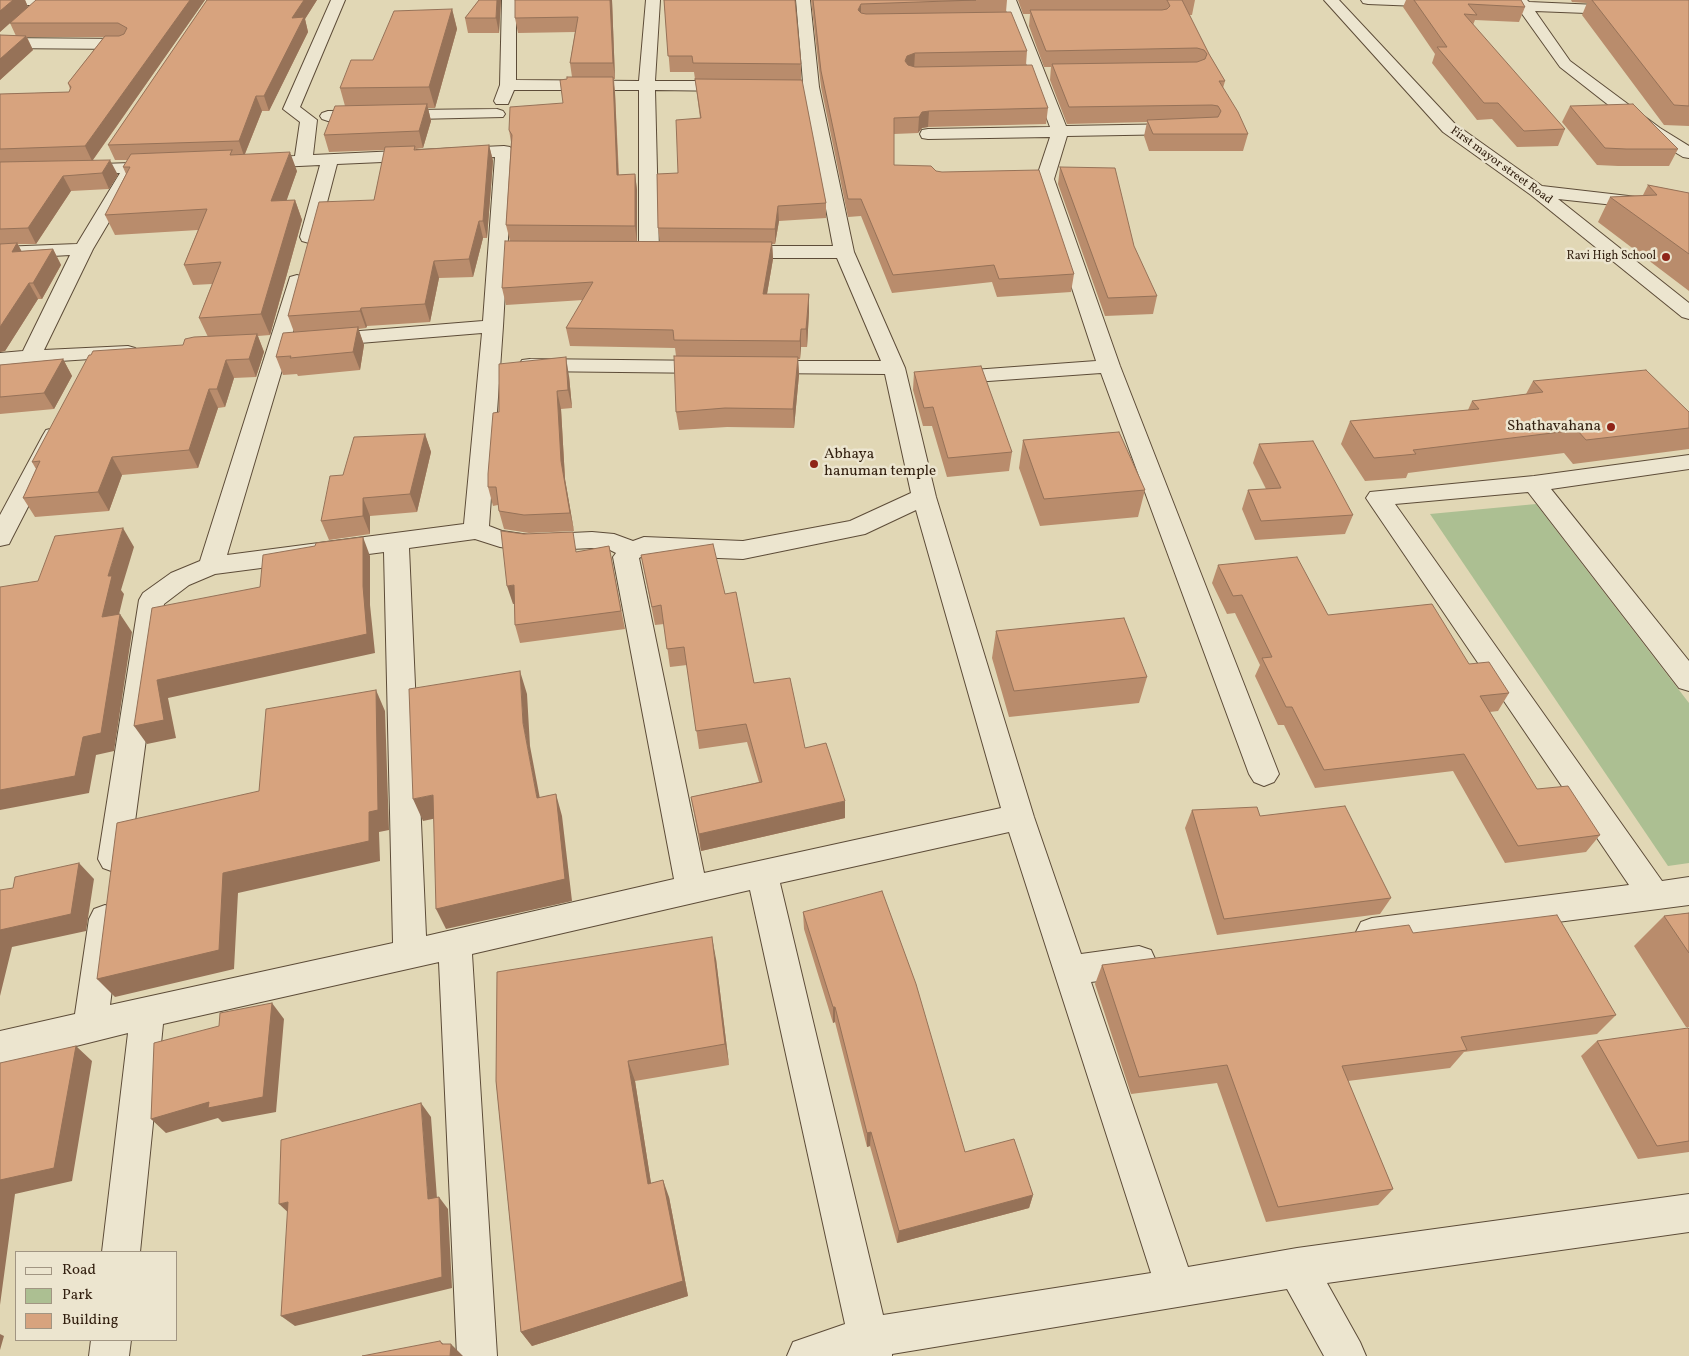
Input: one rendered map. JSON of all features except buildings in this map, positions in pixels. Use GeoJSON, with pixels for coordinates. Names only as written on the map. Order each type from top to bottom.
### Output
{"type":"FeatureCollection","features":[{"type":"Feature","properties":{"kind":"street"},"geometry":{"type":"LineString","coordinates":[[0,42],[46,0]]}},
{"type":"Feature","properties":{"kind":"street"},"geometry":{"type":"LineString","coordinates":[[0,1],[56,0]]}},
{"type":"Feature","properties":{"kind":"street"},"geometry":{"type":"LineString","coordinates":[[303,162],[310,120],[291,109],[338,0]]}},
{"type":"Feature","properties":{"kind":"street"},"geometry":{"type":"LineString","coordinates":[[476,531],[493,326],[504,151],[497,114],[508,85],[509,0]]}},
{"type":"Feature","properties":{"kind":"street"},"geometry":{"type":"LineString","coordinates":[[650,251],[647,86],[654,0]]}},
{"type":"Feature","properties":{"kind":"street"},"geometry":{"type":"LineString","coordinates":[[803,0],[811,87],[844,252],[908,378],[924,497],[1019,817],[1176,1289]]}},
{"type":"Feature","properties":{"kind":"street"},"geometry":{"type":"LineString","coordinates":[[1009,0],[1011,20],[1038,74],[1060,132],[1036,179],[1264,774]]}},
{"type":"Feature","properties":{"kind":"street","name":"First mayor street Road"},"geometry":{"type":"LineString","coordinates":[[1331,0],[1449,128],[1537,191],[1689,313]]}},
{"type":"Feature","properties":{"kind":"street"},"geometry":{"type":"LineString","coordinates":[[1368,0],[1456,3]]}},
{"type":"Feature","properties":{"kind":"street"},"geometry":{"type":"LineString","coordinates":[[1523,3],[1565,64],[1654,132],[1689,153]]}},
{"type":"Feature","properties":{"kind":"street"},"geometry":{"type":"LineString","coordinates":[[1476,4],[1523,3],[1689,13]]}},
{"type":"Feature","properties":{"kind":"street"},"geometry":{"type":"LineString","coordinates":[[1011,20],[1035,20]]}},
{"type":"Feature","properties":{"kind":"street"},"geometry":{"type":"LineString","coordinates":[[0,42],[124,44]]}},
{"type":"Feature","properties":{"kind":"street"},"geometry":{"type":"LineString","coordinates":[[1018,75],[1057,74]]}},
{"type":"Feature","properties":{"kind":"street"},"geometry":{"type":"LineString","coordinates":[[508,85],[753,86]]}},
{"type":"Feature","properties":{"kind":"street"},"geometry":{"type":"LineString","coordinates":[[772,86],[811,87]]}},
{"type":"Feature","properties":{"kind":"street"},"geometry":{"type":"LineString","coordinates":[[328,116],[497,114]]}},
{"type":"Feature","properties":{"kind":"street"},"geometry":{"type":"LineString","coordinates":[[928,134],[1198,128]]}},
{"type":"Feature","properties":{"kind":"street"},"geometry":{"type":"LineString","coordinates":[[1654,132],[1689,133]]}},
{"type":"Feature","properties":{"kind":"street"},"geometry":{"type":"LineString","coordinates":[[237,164],[504,151]]}},
{"type":"Feature","properties":{"kind":"street"},"geometry":{"type":"LineString","coordinates":[[98,169],[109,153]]}},
{"type":"Feature","properties":{"kind":"street"},"geometry":{"type":"LineString","coordinates":[[211,566],[271,344],[304,256],[330,159]]}},
{"type":"Feature","properties":{"kind":"street"},"geometry":{"type":"LineString","coordinates":[[59,170],[180,166]]}},
{"type":"Feature","properties":{"kind":"street"},"geometry":{"type":"LineString","coordinates":[[30,358],[83,249],[133,168]]}},
{"type":"Feature","properties":{"kind":"street"},"geometry":{"type":"LineString","coordinates":[[1537,191],[1689,208]]}},
{"type":"Feature","properties":{"kind":"street"},"geometry":{"type":"LineString","coordinates":[[0,253],[83,249]]}},
{"type":"Feature","properties":{"kind":"street"},"geometry":{"type":"LineString","coordinates":[[497,250],[516,250]]}},
{"type":"Feature","properties":{"kind":"street"},"geometry":{"type":"LineString","coordinates":[[630,251],[669,251]]}},
{"type":"Feature","properties":{"kind":"street"},"geometry":{"type":"LineString","coordinates":[[718,252],[844,252]]}},
{"type":"Feature","properties":{"kind":"street"},"geometry":{"type":"LineString","coordinates":[[271,344],[493,326]]}},
{"type":"Feature","properties":{"kind":"street"},"geometry":{"type":"LineString","coordinates":[[0,359],[30,358],[91,363],[144,351]]}},
{"type":"Feature","properties":{"kind":"street"},"geometry":{"type":"LineString","coordinates":[[489,365],[908,378],[1108,366]]}},
{"type":"Feature","properties":{"kind":"street"},"geometry":{"type":"LineString","coordinates":[[0,538],[64,415]]}},
{"type":"Feature","properties":{"kind":"street"},"geometry":{"type":"LineString","coordinates":[[1654,896],[1378,498],[1534,484],[1689,462]]}},
{"type":"Feature","properties":{"kind":"street"},"geometry":{"type":"LineString","coordinates":[[1534,484],[1689,680]]}},
{"type":"Feature","properties":{"kind":"street"},"geometry":{"type":"LineString","coordinates":[[692,888],[626,557],[631,550],[644,546],[744,550],[856,528],[924,497]]}},
{"type":"Feature","properties":{"kind":"street"},"geometry":{"type":"LineString","coordinates":[[90,1026],[152,600],[180,580],[211,566],[476,531],[500,539],[529,543],[592,540],[614,542],[631,550]]}},
{"type":"Feature","properties":{"kind":"street"},"geometry":{"type":"LineString","coordinates":[[396,541],[410,954]]}},
{"type":"Feature","properties":{"kind":"street"},"geometry":{"type":"LineString","coordinates":[[0,1048],[147,1012],[410,954],[692,888],[1019,817]]}},
{"type":"Feature","properties":{"kind":"street"},"geometry":{"type":"LineString","coordinates":[[762,873],[870,1347]]}},
{"type":"Feature","properties":{"kind":"street"},"geometry":{"type":"LineString","coordinates":[[1348,935],[1689,891]]}},
{"type":"Feature","properties":{"kind":"street"},"geometry":{"type":"LineString","coordinates":[[455,943],[477,1356]]}},
{"type":"Feature","properties":{"kind":"street"},"geometry":{"type":"LineString","coordinates":[[1071,970],[1160,958]]}},
{"type":"Feature","properties":{"kind":"street"},"geometry":{"type":"LineString","coordinates":[[120,1251],[147,1012]]}},
{"type":"Feature","properties":{"kind":"street"},"geometry":{"type":"LineString","coordinates":[[807,1356],[870,1347],[1297,1268],[1689,1213]]}},
{"type":"Feature","properties":{"kind":"street"},"geometry":{"type":"LineString","coordinates":[[1297,1268],[1346,1356]]}},
{"type":"Feature","properties":{"kind":"street"},"geometry":{"type":"LineString","coordinates":[[109,1356],[111,1341]]}},
{"type":"Feature","properties":{"kind":"green space"},"geometry":{"type":"Polygon","coordinates":[[[1536,504],[1689,703],[1689,863],[1668,866],[1430,514],[1536,504]]]}},
{"type":"Feature","properties":{"kind":"place","name":"Ravi High School"},"geometry":{"type":"Point","coordinates":[1666,257]}},
{"type":"Feature","properties":{"kind":"place","name":"Shathavahana"},"geometry":{"type":"Point","coordinates":[1611,427]}},
{"type":"Feature","properties":{"kind":"place","name":"Abhaya hanuman temple"},"geometry":{"type":"Point","coordinates":[814,464]}}]}
